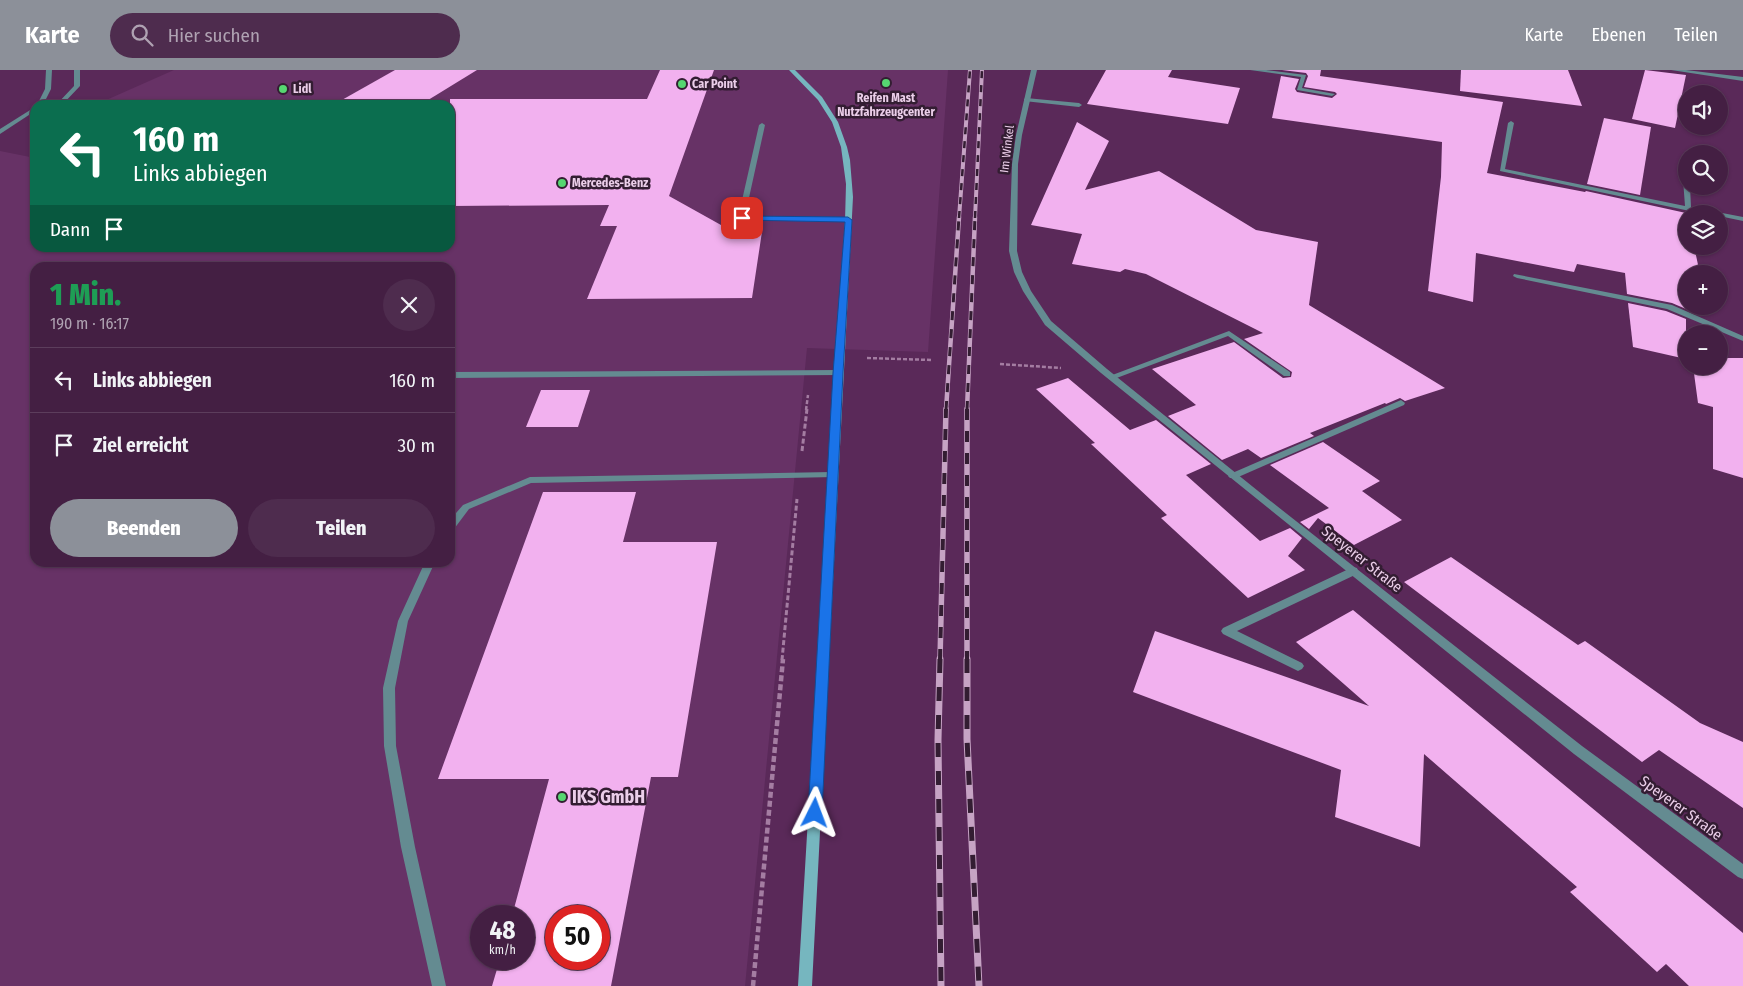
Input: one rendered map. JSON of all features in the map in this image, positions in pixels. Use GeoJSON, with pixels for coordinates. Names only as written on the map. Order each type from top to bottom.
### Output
{"type":"FeatureCollection","features":[{"type":"Feature","properties":{"kind":"main road"},"geometry":{"type":"LineString","coordinates":[[792,70],[816,92],[831,116],[843,140],[848,161],[848,220],[832,475],[805,986]]}},
{"type":"Feature","properties":{"kind":"street"},"geometry":{"type":"LineString","coordinates":[[44,100],[50,70]]}},
{"type":"Feature","properties":{"kind":"street"},"geometry":{"type":"LineString","coordinates":[[64,100],[77,86],[77,70]]}},
{"type":"Feature","properties":{"kind":"street","name":"Im Winkel"},"geometry":{"type":"LineString","coordinates":[[1012,231],[1015,164],[1026,100],[1034,70]]}},
{"type":"Feature","properties":{"kind":"street"},"geometry":{"type":"LineString","coordinates":[[1253,70],[1304,76],[1299,89],[1332,94]]}},
{"type":"Feature","properties":{"kind":"street"},"geometry":{"type":"LineString","coordinates":[[1674,70],[1743,79]]}},
{"type":"Feature","properties":{"kind":"street"},"geometry":{"type":"LineString","coordinates":[[1026,100],[1079,105]]}},
{"type":"Feature","properties":{"kind":"street"},"geometry":{"type":"LineString","coordinates":[[0,134],[30,113]]}},
{"type":"Feature","properties":{"kind":"street"},"geometry":{"type":"LineString","coordinates":[[0,134],[7,133],[28,122]]}},
{"type":"Feature","properties":{"kind":"street"},"geometry":{"type":"LineString","coordinates":[[1511,123],[1502,170],[1678,206]]}},
{"type":"Feature","properties":{"kind":"street"},"geometry":{"type":"LineString","coordinates":[[762,125],[742,218],[848,220]]}},
{"type":"Feature","properties":{"kind":"street"},"geometry":{"type":"LineString","coordinates":[[1728,216],[1743,219]]}},
{"type":"Feature","properties":{"kind":"street","name":"Speyerer Straße"},"geometry":{"type":"LineString","coordinates":[[1012,231],[1013,251],[1018,272],[1027,291],[1048,323],[1233,476],[1578,750],[1743,872]]}},
{"type":"Feature","properties":{"kind":"street"},"geometry":{"type":"LineString","coordinates":[[1517,276],[1669,307],[1743,338]]}},
{"type":"Feature","properties":{"kind":"street"},"geometry":{"type":"LineString","coordinates":[[1111,377],[1229,333],[1287,374]]}},
{"type":"Feature","properties":{"kind":"street"},"geometry":{"type":"LineString","coordinates":[[455,375],[838,373]]}},
{"type":"Feature","properties":{"kind":"street"},"geometry":{"type":"LineString","coordinates":[[1233,476],[1400,403]]}},
{"type":"Feature","properties":{"kind":"street"},"geometry":{"type":"LineString","coordinates":[[455,521],[466,508],[530,480],[832,475]]}},
{"type":"Feature","properties":{"kind":"street"},"geometry":{"type":"LineString","coordinates":[[428,567],[403,622],[401,631],[389,688],[390,746],[408,847],[439,986]]}},
{"type":"Feature","properties":{"kind":"street"},"geometry":{"type":"LineString","coordinates":[[1298,666],[1227,631],[1353,571]]}},
{"type":"Feature","properties":{"kind":"path"},"geometry":{"type":"LineString","coordinates":[[897,358],[931,360]]}},
{"type":"Feature","properties":{"kind":"path"},"geometry":{"type":"LineString","coordinates":[[1000,364],[1047,367]]}},
{"type":"Feature","properties":{"kind":"path"},"geometry":{"type":"LineString","coordinates":[[753,986],[810,372]]}},
{"type":"Feature","properties":{"kind":"shaded area"},"geometry":{"type":"Polygon","coordinates":[[[174,70],[948,70],[928,352],[807,348],[745,986],[0,986],[0,151],[30,157],[30,252],[455,252],[455,100],[106,100],[174,70]]]}},
{"type":"Feature","properties":{"kind":"building"},"geometry":{"type":"Polygon","coordinates":[[[395,70],[477,70],[428,100],[342,100],[395,70]]]}},
{"type":"Feature","properties":{"kind":"building","name":"Mercedes-Benz"},"geometry":{"type":"Polygon","coordinates":[[[660,70],[714,70],[669,196],[721,225],[763,225],[752,298],[587,299],[617,226],[600,226],[609,205],[455,206],[455,100],[450,99],[647,99],[660,70]]]}},
{"type":"Feature","properties":{"kind":"building"},"geometry":{"type":"Polygon","coordinates":[[[1106,70],[1172,70],[1168,77],[1240,88],[1228,124],[1087,104],[1106,70]]]}},
{"type":"Feature","properties":{"kind":"building"},"geometry":{"type":"Polygon","coordinates":[[[1282,70],[1321,70],[1320,76],[1503,102],[1487,173],[1586,191],[1678,211],[1678,255],[1696,255],[1698,265],[1678,265],[1678,306],[1627,294],[1625,273],[1577,264],[1574,272],[1476,253],[1473,302],[1428,291],[1441,177],[1442,142],[1272,118],[1281,76],[1299,79],[1295,89],[1297,92],[1332,98],[1337,94],[1335,92],[1304,87],[1308,76],[1306,73],[1282,70]]]}},
{"type":"Feature","properties":{"kind":"building"},"geometry":{"type":"Polygon","coordinates":[[[1461,70],[1568,70],[1582,106],[1460,91],[1461,70]]]}},
{"type":"Feature","properties":{"kind":"building"},"geometry":{"type":"Polygon","coordinates":[[[1645,70],[1686,75],[1684,85],[1678,85],[1678,114],[1675,128],[1632,119],[1645,70]]]}},
{"type":"Feature","properties":{"kind":"building"},"geometry":{"type":"Polygon","coordinates":[[[1604,118],[1651,127],[1640,195],[1587,184],[1604,118]]]}},
{"type":"Feature","properties":{"kind":"building"},"geometry":{"type":"Polygon","coordinates":[[[1077,122],[1109,141],[1085,190],[1159,171],[1256,230],[1318,242],[1309,305],[1445,388],[1405,401],[1400,398],[1385,403],[1310,433],[1314,436],[1261,458],[1248,449],[1222,460],[1168,416],[1196,405],[1152,369],[1234,342],[1283,378],[1291,377],[1292,372],[1244,339],[1263,333],[1146,274],[1125,269],[1120,272],[1072,264],[1082,234],[1031,225],[1077,122]]]}},
{"type":"Feature","properties":{"kind":"building"},"geometry":{"type":"Polygon","coordinates":[[[1628,303],[1666,311],[1686,319],[1686,325],[1678,325],[1678,357],[1633,347],[1628,303]]]}},
{"type":"Feature","properties":{"kind":"building"},"geometry":{"type":"Polygon","coordinates":[[[1728,358],[1743,358],[1743,478],[1713,469],[1713,407],[1698,403],[1694,375],[1728,375],[1728,358]]]}},
{"type":"Feature","properties":{"kind":"building"},"geometry":{"type":"Polygon","coordinates":[[[1068,378],[1130,430],[1156,420],[1211,464],[1186,475],[1260,541],[1290,528],[1302,538],[1288,556],[1305,570],[1248,598],[1161,518],[1167,515],[1091,444],[1095,443],[1036,389],[1068,378]]]}},
{"type":"Feature","properties":{"kind":"building"},"geometry":{"type":"Polygon","coordinates":[[[541,390],[590,390],[578,427],[526,427],[541,390]]]}},
{"type":"Feature","properties":{"kind":"building"},"geometry":{"type":"Polygon","coordinates":[[[1323,442],[1380,481],[1362,491],[1402,520],[1354,545],[1318,518],[1309,529],[1300,522],[1329,508],[1270,465],[1323,442]]]}},
{"type":"Feature","properties":{"kind":"building"},"geometry":{"type":"Polygon","coordinates":[[[543,492],[636,492],[623,542],[717,542],[678,777],[651,777],[611,986],[492,986],[497,970],[535,970],[535,905],[515,905],[549,779],[438,779],[543,492]]]}},
{"type":"Feature","properties":{"kind":"building"},"geometry":{"type":"Polygon","coordinates":[[[1451,557],[1578,645],[1585,641],[1700,723],[1743,742],[1743,808],[1659,750],[1642,762],[1404,582],[1451,557]]]}},
{"type":"Feature","properties":{"kind":"building"},"geometry":{"type":"Polygon","coordinates":[[[1353,610],[1743,933],[1743,986],[1689,986],[1666,964],[1657,972],[1570,892],[1577,887],[1424,754],[1420,847],[1335,817],[1341,770],[1133,692],[1155,631],[1369,706],[1296,642],[1353,610]]]}},
{"type":"Feature","properties":{"kind":"railway"},"geometry":{"type":"LineString","coordinates":[[959,218],[970,70]]}},
{"type":"Feature","properties":{"kind":"railway"},"geometry":{"type":"LineString","coordinates":[[975,218],[982,70]]}},
{"type":"Feature","properties":{"kind":"railway"},"geometry":{"type":"LineString","coordinates":[[946,410],[959,217]]}},
{"type":"Feature","properties":{"kind":"railway"},"geometry":{"type":"LineString","coordinates":[[967,410],[975,217]]}},
{"type":"Feature","properties":{"kind":"railway"},"geometry":{"type":"LineString","coordinates":[[940,660],[946,409]]}},
{"type":"Feature","properties":{"kind":"railway"},"geometry":{"type":"LineString","coordinates":[[967,410],[967,739],[979,986]]}},
{"type":"Feature","properties":{"kind":"railway"},"geometry":{"type":"LineString","coordinates":[[940,659],[938,740],[941,986]]}},
{"type":"Feature","properties":{"kind":"place","name":"Reifen Mast Nutzfahrzeugcenter"},"geometry":{"type":"Point","coordinates":[886,83]}},
{"type":"Feature","properties":{"kind":"place","name":"Car Point"},"geometry":{"type":"Point","coordinates":[682,84]}},
{"type":"Feature","properties":{"kind":"place","name":"Lidl"},"geometry":{"type":"Point","coordinates":[283,89]}},
{"type":"Feature","properties":{"kind":"place","name":"Mercedes-Benz"},"geometry":{"type":"Point","coordinates":[562,183]}},
{"type":"Feature","properties":{"kind":"place","name":"IKS GmbH"},"geometry":{"type":"Point","coordinates":[562,797]}},
{"type":"Feature","properties":{"kind":"route"},"geometry":{"type":"LineString","coordinates":[[742,218],[848,220],[815,813]]}}]}
